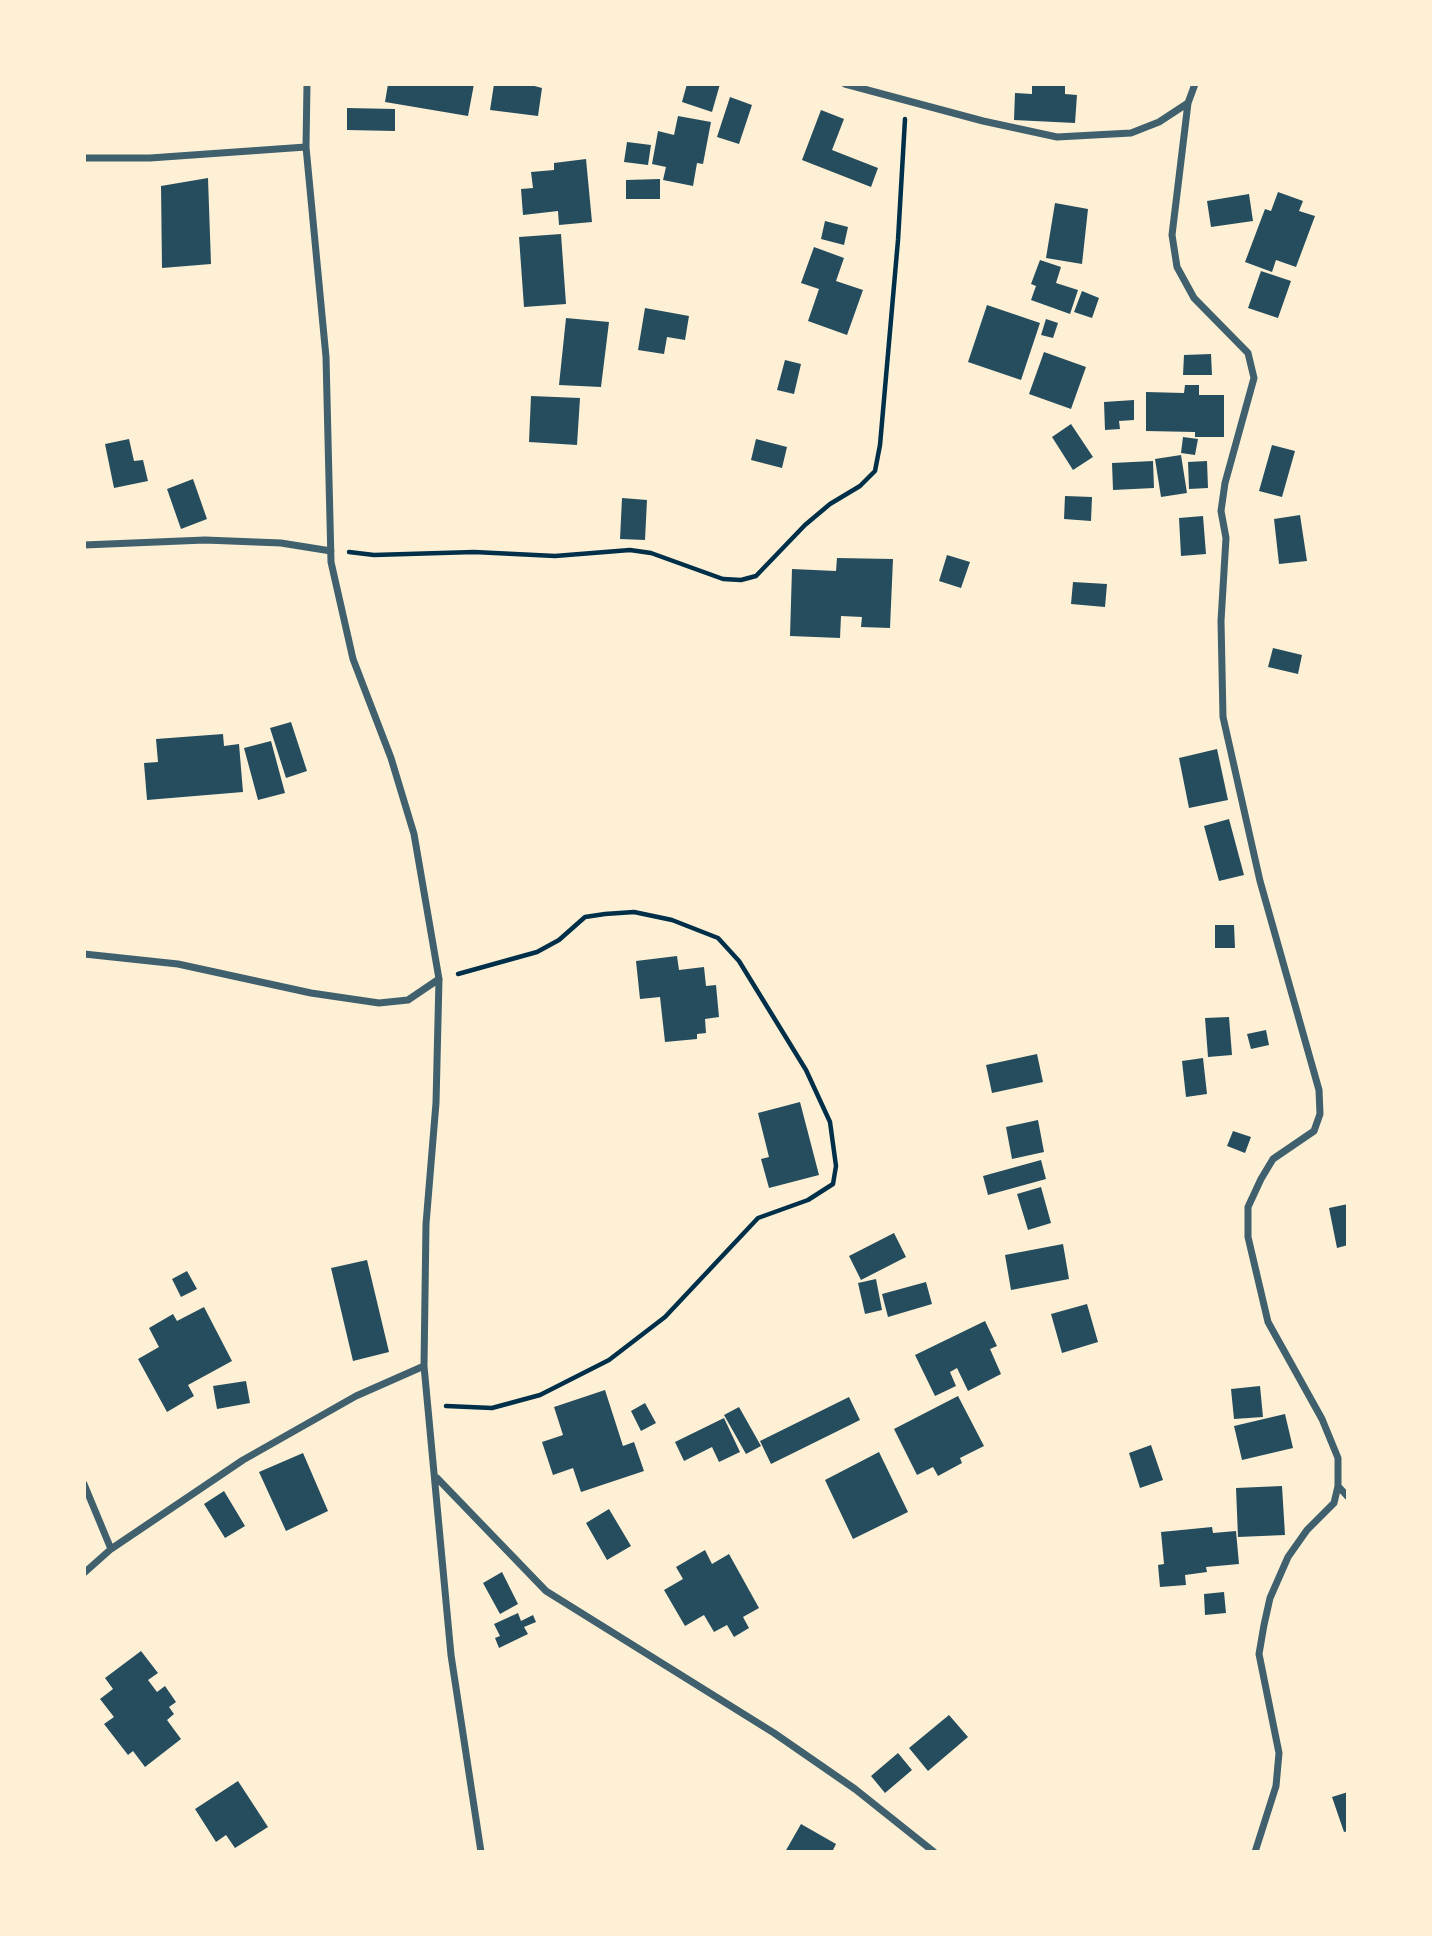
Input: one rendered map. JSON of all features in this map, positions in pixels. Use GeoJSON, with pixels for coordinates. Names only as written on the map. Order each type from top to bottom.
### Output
{"type":"FeatureCollection","features":[{"type":"Feature","properties":{"kind":"street"},"geometry":{"type":"LineString","coordinates":[[307,84],[306,148],[326,357],[331,551],[336,589],[353,659],[391,758],[414,834],[439,979],[436,1103],[426,1224],[424,1366],[452,1655],[481,1852]]}},
{"type":"Feature","properties":{"kind":"street"},"geometry":{"type":"LineString","coordinates":[[845,84],[906,102],[1056,137],[1131,133],[1159,122],[1188,103]]}},
{"type":"Feature","properties":{"kind":"street"},"geometry":{"type":"LineString","coordinates":[[1195,84],[1188,103],[1171,234],[1177,267],[1194,298],[1248,353],[1254,377],[1225,483],[1221,511],[1226,538],[1222,621],[1223,718],[1260,881],[1319,1090],[1320,1114],[1314,1131],[1273,1159],[1261,1179],[1248,1207],[1248,1237],[1268,1322],[1322,1419],[1338,1458],[1338,1486],[1334,1503],[1307,1530],[1288,1557],[1270,1598],[1264,1625],[1259,1654],[1279,1753],[1276,1786],[1255,1852]]}},
{"type":"Feature","properties":{"kind":"street"},"geometry":{"type":"LineString","coordinates":[[84,158],[150,158],[306,148]]}},
{"type":"Feature","properties":{"kind":"street"},"geometry":{"type":"LineString","coordinates":[[84,545],[205,540],[281,543],[331,551]]}},
{"type":"Feature","properties":{"kind":"street"},"geometry":{"type":"LineString","coordinates":[[84,954],[178,964],[298,991],[379,1003],[408,1000],[439,979]]}},
{"type":"Feature","properties":{"kind":"street"},"geometry":{"type":"LineString","coordinates":[[84,1573],[111,1549],[262,1448],[356,1396],[424,1366]]}},
{"type":"Feature","properties":{"kind":"street"},"geometry":{"type":"LineString","coordinates":[[436,1477],[546,1591],[774,1733],[855,1789],[934,1852]]}},
{"type":"Feature","properties":{"kind":"street"},"geometry":{"type":"LineString","coordinates":[[84,1484],[111,1549]]}},
{"type":"Feature","properties":{"kind":"street"},"geometry":{"type":"LineString","coordinates":[[1338,1486],[1348,1497]]}},
{"type":"Feature","properties":{"kind":"path"},"geometry":{"type":"LineString","coordinates":[[331,551],[374,555],[474,552],[555,556],[630,550],[651,553],[723,579],[741,580],[756,576],[805,525],[830,504],[860,486],[875,471],[880,445],[898,240],[906,102]]}},
{"type":"Feature","properties":{"kind":"path"},"geometry":{"type":"LineString","coordinates":[[428,1405],[492,1408],[540,1395],[609,1360],[665,1317],[758,1218],[808,1199],[833,1184],[836,1166],[830,1122],[806,1070],[739,961],[718,938],[672,920],[634,912],[585,917],[559,940],[537,951],[439,979]]}},
{"type":"Feature","properties":{"kind":"building"},"geometry":{"type":"Polygon","coordinates":[[[388,84],[474,84],[468,116],[385,102],[388,84]]]}},
{"type":"Feature","properties":{"kind":"building"},"geometry":{"type":"Polygon","coordinates":[[[494,84],[527,84],[542,88],[538,116],[490,110],[494,84]]]}},
{"type":"Feature","properties":{"kind":"building"},"geometry":{"type":"Polygon","coordinates":[[[687,84],[720,84],[712,112],[682,102],[687,84]]]}},
{"type":"Feature","properties":{"kind":"building"},"geometry":{"type":"Polygon","coordinates":[[[1032,84],[1065,86],[1065,94],[1077,95],[1075,123],[1014,120],[1015,93],[1032,94],[1032,84]]]}},
{"type":"Feature","properties":{"kind":"building"},"geometry":{"type":"Polygon","coordinates":[[[730,97],[752,105],[739,144],[717,137],[730,97]]]}},
{"type":"Feature","properties":{"kind":"building"},"geometry":{"type":"Polygon","coordinates":[[[347,108],[395,109],[395,131],[347,130],[347,108]]]}},
{"type":"Feature","properties":{"kind":"building"},"geometry":{"type":"Polygon","coordinates":[[[821,110],[844,119],[832,150],[878,168],[871,187],[802,160],[821,110]]]}},
{"type":"Feature","properties":{"kind":"building"},"geometry":{"type":"Polygon","coordinates":[[[678,116],[711,122],[703,164],[697,163],[693,186],[663,180],[666,167],[652,164],[658,131],[674,135],[678,116]]]}},
{"type":"Feature","properties":{"kind":"building"},"geometry":{"type":"Polygon","coordinates":[[[627,142],[651,145],[648,165],[624,162],[627,142]]]}},
{"type":"Feature","properties":{"kind":"building"},"geometry":{"type":"Polygon","coordinates":[[[586,159],[592,222],[559,225],[558,211],[523,215],[521,189],[533,188],[531,172],[554,170],[554,163],[586,159]]]}},
{"type":"Feature","properties":{"kind":"building"},"geometry":{"type":"Polygon","coordinates":[[[208,178],[211,264],[162,268],[161,186],[208,178]]]}},
{"type":"Feature","properties":{"kind":"building"},"geometry":{"type":"Polygon","coordinates":[[[660,179],[660,199],[626,199],[626,180],[660,179]]]}},
{"type":"Feature","properties":{"kind":"building"},"geometry":{"type":"Polygon","coordinates":[[[1278,192],[1303,201],[1299,211],[1315,216],[1296,267],[1276,260],[1272,272],[1245,262],[1265,209],[1271,211],[1278,192]]]}},
{"type":"Feature","properties":{"kind":"building"},"geometry":{"type":"Polygon","coordinates":[[[1249,194],[1253,221],[1211,227],[1207,201],[1249,194]]]}},
{"type":"Feature","properties":{"kind":"building"},"geometry":{"type":"Polygon","coordinates":[[[1055,203],[1088,209],[1082,264],[1046,258],[1055,203]]]}},
{"type":"Feature","properties":{"kind":"building"},"geometry":{"type":"Polygon","coordinates":[[[825,221],[848,227],[844,245],[821,239],[825,221]]]}},
{"type":"Feature","properties":{"kind":"building"},"geometry":{"type":"Polygon","coordinates":[[[561,234],[566,304],[524,307],[519,237],[561,234]]]}},
{"type":"Feature","properties":{"kind":"building"},"geometry":{"type":"Polygon","coordinates":[[[814,247],[844,258],[836,281],[863,290],[847,335],[808,321],[819,289],[801,283],[814,247]]]}},
{"type":"Feature","properties":{"kind":"building"},"geometry":{"type":"Polygon","coordinates":[[[1040,260],[1061,267],[1056,283],[1078,290],[1070,314],[1031,300],[1036,286],[1031,284],[1040,260]]]}},
{"type":"Feature","properties":{"kind":"building"},"geometry":{"type":"Polygon","coordinates":[[[1261,271],[1291,281],[1278,318],[1248,308],[1261,271]]]}},
{"type":"Feature","properties":{"kind":"building"},"geometry":{"type":"Polygon","coordinates":[[[1082,291],[1099,298],[1092,318],[1074,312],[1082,291]]]}},
{"type":"Feature","properties":{"kind":"building"},"geometry":{"type":"Polygon","coordinates":[[[987,305],[1040,323],[1021,380],[968,362],[987,305]]]}},
{"type":"Feature","properties":{"kind":"building"},"geometry":{"type":"Polygon","coordinates":[[[645,308],[689,316],[685,340],[667,337],[664,354],[638,350],[645,308]]]}},
{"type":"Feature","properties":{"kind":"building"},"geometry":{"type":"Polygon","coordinates":[[[566,318],[609,322],[601,387],[559,385],[566,318]]]}},
{"type":"Feature","properties":{"kind":"building"},"geometry":{"type":"Polygon","coordinates":[[[1046,319],[1058,323],[1053,338],[1041,335],[1046,319]]]}},
{"type":"Feature","properties":{"kind":"building"},"geometry":{"type":"Polygon","coordinates":[[[1044,352],[1086,367],[1071,409],[1029,394],[1044,352]]]}},
{"type":"Feature","properties":{"kind":"building"},"geometry":{"type":"Polygon","coordinates":[[[1211,354],[1212,375],[1183,375],[1184,355],[1211,354]]]}},
{"type":"Feature","properties":{"kind":"building"},"geometry":{"type":"Polygon","coordinates":[[[785,360],[801,364],[794,394],[777,390],[785,360]]]}},
{"type":"Feature","properties":{"kind":"building"},"geometry":{"type":"Polygon","coordinates":[[[1185,385],[1199,385],[1199,395],[1224,395],[1224,437],[1195,437],[1195,432],[1146,431],[1146,392],[1184,393],[1185,385]]]}},
{"type":"Feature","properties":{"kind":"building"},"geometry":{"type":"Polygon","coordinates":[[[531,396],[580,398],[577,445],[529,442],[531,396]]]}},
{"type":"Feature","properties":{"kind":"building"},"geometry":{"type":"Polygon","coordinates":[[[1134,400],[1134,420],[1119,421],[1120,429],[1105,430],[1104,402],[1134,400]]]}},
{"type":"Feature","properties":{"kind":"building"},"geometry":{"type":"Polygon","coordinates":[[[1071,424],[1093,457],[1073,470],[1052,437],[1071,424]]]}},
{"type":"Feature","properties":{"kind":"building"},"geometry":{"type":"Polygon","coordinates":[[[1183,437],[1198,439],[1195,455],[1181,453],[1183,437]]]}},
{"type":"Feature","properties":{"kind":"building"},"geometry":{"type":"Polygon","coordinates":[[[129,439],[134,461],[143,460],[148,481],[114,488],[105,444],[129,439]]]}},
{"type":"Feature","properties":{"kind":"building"},"geometry":{"type":"Polygon","coordinates":[[[756,439],[787,447],[782,468],[751,460],[756,439]]]}},
{"type":"Feature","properties":{"kind":"building"},"geometry":{"type":"Polygon","coordinates":[[[1272,445],[1295,451],[1282,497],[1259,491],[1272,445]]]}},
{"type":"Feature","properties":{"kind":"building"},"geometry":{"type":"Polygon","coordinates":[[[1181,455],[1187,493],[1161,497],[1155,459],[1181,455]]]}},
{"type":"Feature","properties":{"kind":"building"},"geometry":{"type":"Polygon","coordinates":[[[1153,461],[1154,488],[1113,490],[1112,463],[1153,461]]]}},
{"type":"Feature","properties":{"kind":"building"},"geometry":{"type":"Polygon","coordinates":[[[1207,461],[1208,488],[1189,489],[1188,462],[1207,461]]]}},
{"type":"Feature","properties":{"kind":"building"},"geometry":{"type":"Polygon","coordinates":[[[193,479],[207,519],[181,529],[167,489],[193,479]]]}},
{"type":"Feature","properties":{"kind":"building"},"geometry":{"type":"Polygon","coordinates":[[[1065,496],[1092,497],[1091,521],[1064,519],[1065,496]]]}},
{"type":"Feature","properties":{"kind":"building"},"geometry":{"type":"Polygon","coordinates":[[[622,498],[647,500],[645,540],[620,539],[622,498]]]}},
{"type":"Feature","properties":{"kind":"building"},"geometry":{"type":"Polygon","coordinates":[[[1300,515],[1307,561],[1279,564],[1274,519],[1300,515]]]}},
{"type":"Feature","properties":{"kind":"building"},"geometry":{"type":"Polygon","coordinates":[[[1203,516],[1206,554],[1181,556],[1179,518],[1203,516]]]}},
{"type":"Feature","properties":{"kind":"building"},"geometry":{"type":"Polygon","coordinates":[[[947,555],[970,562],[961,588],[939,581],[947,555]]]}},
{"type":"Feature","properties":{"kind":"building"},"geometry":{"type":"Polygon","coordinates":[[[837,558],[893,559],[890,628],[861,627],[862,617],[841,616],[840,638],[790,636],[792,569],[836,571],[837,558]]]}},
{"type":"Feature","properties":{"kind":"building"},"geometry":{"type":"Polygon","coordinates":[[[1073,582],[1107,584],[1105,607],[1071,604],[1073,582]]]}},
{"type":"Feature","properties":{"kind":"building"},"geometry":{"type":"Polygon","coordinates":[[[1273,648],[1302,655],[1298,674],[1268,667],[1273,648]]]}},
{"type":"Feature","properties":{"kind":"building"},"geometry":{"type":"Polygon","coordinates":[[[291,722],[307,771],[286,778],[270,728],[291,722]]]}},
{"type":"Feature","properties":{"kind":"building"},"geometry":{"type":"Polygon","coordinates":[[[223,734],[224,746],[239,744],[243,792],[147,800],[144,763],[158,762],[156,739],[223,734]]]}},
{"type":"Feature","properties":{"kind":"building"},"geometry":{"type":"Polygon","coordinates":[[[271,741],[285,793],[258,800],[244,748],[271,741]]]}},
{"type":"Feature","properties":{"kind":"building"},"geometry":{"type":"Polygon","coordinates":[[[1217,749],[1228,800],[1189,808],[1179,758],[1217,749]]]}},
{"type":"Feature","properties":{"kind":"building"},"geometry":{"type":"Polygon","coordinates":[[[1229,819],[1244,875],[1219,881],[1204,826],[1229,819]]]}},
{"type":"Feature","properties":{"kind":"building"},"geometry":{"type":"Polygon","coordinates":[[[1215,925],[1234,925],[1235,948],[1215,948],[1215,925]]]}},
{"type":"Feature","properties":{"kind":"building"},"geometry":{"type":"Polygon","coordinates":[[[677,956],[679,970],[704,967],[706,986],[716,985],[719,1017],[705,1019],[706,1033],[697,1034],[697,1039],[665,1042],[660,997],[640,999],[636,961],[677,956]]]}},
{"type":"Feature","properties":{"kind":"building"},"geometry":{"type":"Polygon","coordinates":[[[1229,1017],[1232,1055],[1208,1057],[1205,1018],[1229,1017]]]}},
{"type":"Feature","properties":{"kind":"building"},"geometry":{"type":"Polygon","coordinates":[[[1266,1030],[1269,1045],[1251,1049],[1247,1034],[1266,1030]]]}},
{"type":"Feature","properties":{"kind":"building"},"geometry":{"type":"Polygon","coordinates":[[[1037,1054],[1043,1082],[992,1093],[986,1065],[1037,1054]]]}},
{"type":"Feature","properties":{"kind":"building"},"geometry":{"type":"Polygon","coordinates":[[[1203,1058],[1207,1094],[1186,1097],[1182,1061],[1203,1058]]]}},
{"type":"Feature","properties":{"kind":"building"},"geometry":{"type":"Polygon","coordinates":[[[800,1102],[819,1175],[769,1188],[761,1159],[769,1157],[758,1113],[800,1102]]]}},
{"type":"Feature","properties":{"kind":"building"},"geometry":{"type":"Polygon","coordinates":[[[1038,1120],[1044,1152],[1012,1159],[1006,1127],[1038,1120]]]}},
{"type":"Feature","properties":{"kind":"building"},"geometry":{"type":"Polygon","coordinates":[[[1233,1131],[1251,1137],[1245,1153],[1227,1146],[1233,1131]]]}},
{"type":"Feature","properties":{"kind":"building"},"geometry":{"type":"Polygon","coordinates":[[[1041,1160],[1046,1179],[988,1195],[983,1176],[1041,1160]]]}},
{"type":"Feature","properties":{"kind":"building"},"geometry":{"type":"Polygon","coordinates":[[[1041,1187],[1051,1223],[1028,1230],[1017,1194],[1041,1187]]]}},
{"type":"Feature","properties":{"kind":"building"},"geometry":{"type":"Polygon","coordinates":[[[1348,1204],[1348,1245],[1337,1248],[1329,1208],[1348,1204]]]}},
{"type":"Feature","properties":{"kind":"building"},"geometry":{"type":"Polygon","coordinates":[[[894,1233],[906,1257],[861,1280],[849,1256],[894,1233]]]}},
{"type":"Feature","properties":{"kind":"building"},"geometry":{"type":"Polygon","coordinates":[[[1063,1244],[1069,1279],[1011,1290],[1005,1255],[1063,1244]]]}},
{"type":"Feature","properties":{"kind":"building"},"geometry":{"type":"Polygon","coordinates":[[[367,1260],[389,1352],[353,1361],[331,1268],[367,1260]]]}},
{"type":"Feature","properties":{"kind":"building"},"geometry":{"type":"Polygon","coordinates":[[[187,1271],[197,1289],[181,1297],[172,1279],[187,1271]]]}},
{"type":"Feature","properties":{"kind":"building"},"geometry":{"type":"Polygon","coordinates":[[[876,1279],[882,1310],[865,1314],[858,1283],[876,1279]]]}},
{"type":"Feature","properties":{"kind":"building"},"geometry":{"type":"Polygon","coordinates":[[[926,1282],[932,1304],[888,1317],[882,1294],[926,1282]]]}},
{"type":"Feature","properties":{"kind":"building"},"geometry":{"type":"Polygon","coordinates":[[[1087,1304],[1098,1342],[1062,1353],[1051,1314],[1087,1304]]]}},
{"type":"Feature","properties":{"kind":"building"},"geometry":{"type":"Polygon","coordinates":[[[204,1307],[232,1361],[188,1385],[194,1396],[167,1412],[138,1359],[159,1347],[149,1328],[173,1314],[177,1321],[204,1307]]]}},
{"type":"Feature","properties":{"kind":"building"},"geometry":{"type":"Polygon","coordinates":[[[985,1321],[997,1346],[990,1349],[1001,1374],[968,1391],[957,1368],[950,1372],[956,1386],[935,1396],[915,1355],[985,1321]]]}},
{"type":"Feature","properties":{"kind":"building"},"geometry":{"type":"Polygon","coordinates":[[[246,1381],[250,1403],[217,1409],[213,1386],[246,1381]]]}},
{"type":"Feature","properties":{"kind":"building"},"geometry":{"type":"Polygon","coordinates":[[[1260,1386],[1263,1417],[1234,1419],[1231,1389],[1260,1386]]]}},
{"type":"Feature","properties":{"kind":"building"},"geometry":{"type":"Polygon","coordinates":[[[605,1390],[623,1446],[634,1442],[644,1471],[581,1492],[573,1468],[553,1475],[542,1442],[563,1435],[554,1407],[605,1390]]]}},
{"type":"Feature","properties":{"kind":"building"},"geometry":{"type":"Polygon","coordinates":[[[958,1396],[984,1446],[960,1458],[962,1463],[938,1476],[933,1467],[917,1475],[894,1429],[958,1396]]]}},
{"type":"Feature","properties":{"kind":"building"},"geometry":{"type":"Polygon","coordinates":[[[849,1397],[860,1420],[771,1464],[760,1441],[849,1397]]]}},
{"type":"Feature","properties":{"kind":"building"},"geometry":{"type":"Polygon","coordinates":[[[645,1403],[656,1423],[641,1431],[631,1411],[645,1403]]]}},
{"type":"Feature","properties":{"kind":"building"},"geometry":{"type":"Polygon","coordinates":[[[739,1407],[761,1446],[746,1454],[724,1415],[739,1407]]]}},
{"type":"Feature","properties":{"kind":"building"},"geometry":{"type":"Polygon","coordinates":[[[1285,1414],[1293,1448],[1242,1460],[1234,1426],[1285,1414]]]}},
{"type":"Feature","properties":{"kind":"building"},"geometry":{"type":"Polygon","coordinates":[[[724,1418],[740,1452],[719,1462],[712,1447],[684,1461],[675,1442],[724,1418]]]}},
{"type":"Feature","properties":{"kind":"building"},"geometry":{"type":"Polygon","coordinates":[[[1151,1445],[1163,1480],[1140,1488],[1129,1453],[1151,1445]]]}},
{"type":"Feature","properties":{"kind":"building"},"geometry":{"type":"Polygon","coordinates":[[[879,1452],[908,1512],[853,1539],[825,1480],[879,1452]]]}},
{"type":"Feature","properties":{"kind":"building"},"geometry":{"type":"Polygon","coordinates":[[[303,1453],[328,1511],[286,1531],[259,1472],[303,1453]]]}},
{"type":"Feature","properties":{"kind":"building"},"geometry":{"type":"Polygon","coordinates":[[[1282,1486],[1285,1535],[1238,1537],[1236,1488],[1282,1486]]]}},
{"type":"Feature","properties":{"kind":"building"},"geometry":{"type":"Polygon","coordinates":[[[224,1491],[245,1526],[225,1538],[204,1504],[224,1491]]]}},
{"type":"Feature","properties":{"kind":"building"},"geometry":{"type":"Polygon","coordinates":[[[609,1509],[631,1546],[607,1560],[586,1523],[609,1509]]]}},
{"type":"Feature","properties":{"kind":"building"},"geometry":{"type":"Polygon","coordinates":[[[1212,1527],[1213,1533],[1236,1531],[1239,1564],[1206,1567],[1207,1572],[1185,1575],[1186,1585],[1160,1587],[1158,1565],[1164,1564],[1161,1532],[1212,1527]]]}},
{"type":"Feature","properties":{"kind":"building"},"geometry":{"type":"Polygon","coordinates":[[[705,1550],[712,1564],[729,1554],[759,1608],[743,1617],[749,1628],[734,1637],[727,1625],[714,1632],[704,1615],[685,1626],[664,1590],[683,1579],[676,1567],[705,1550]]]}},
{"type":"Feature","properties":{"kind":"building"},"geometry":{"type":"Polygon","coordinates":[[[502,1572],[518,1604],[500,1614],[483,1583],[502,1572]]]}},
{"type":"Feature","properties":{"kind":"building"},"geometry":{"type":"Polygon","coordinates":[[[1224,1592],[1226,1613],[1205,1615],[1204,1594],[1224,1592]]]}},
{"type":"Feature","properties":{"kind":"building"},"geometry":{"type":"Polygon","coordinates":[[[518,1613],[521,1621],[533,1615],[536,1622],[524,1627],[528,1634],[499,1648],[495,1638],[500,1636],[494,1624],[518,1613]]]}},
{"type":"Feature","properties":{"kind":"building"},"geometry":{"type":"Polygon","coordinates":[[[141,1651],[158,1673],[148,1680],[157,1692],[165,1686],[176,1702],[169,1707],[174,1714],[167,1720],[181,1739],[145,1767],[133,1751],[128,1755],[104,1724],[114,1717],[100,1699],[113,1689],[105,1678],[141,1651]]]}},
{"type":"Feature","properties":{"kind":"building"},"geometry":{"type":"Polygon","coordinates":[[[949,1715],[968,1737],[928,1771],[909,1748],[949,1715]]]}},
{"type":"Feature","properties":{"kind":"building"},"geometry":{"type":"Polygon","coordinates":[[[898,1753],[912,1770],[885,1793],[871,1776],[898,1753]]]}},
{"type":"Feature","properties":{"kind":"building"},"geometry":{"type":"Polygon","coordinates":[[[238,1781],[268,1827],[235,1848],[226,1835],[216,1842],[195,1809],[238,1781]]]}},
{"type":"Feature","properties":{"kind":"building"},"geometry":{"type":"Polygon","coordinates":[[[1348,1792],[1348,1831],[1344,1832],[1332,1797],[1348,1792]]]}},
{"type":"Feature","properties":{"kind":"building"},"geometry":{"type":"Polygon","coordinates":[[[801,1824],[836,1844],[832,1852],[785,1852],[801,1824]]]}}]}
